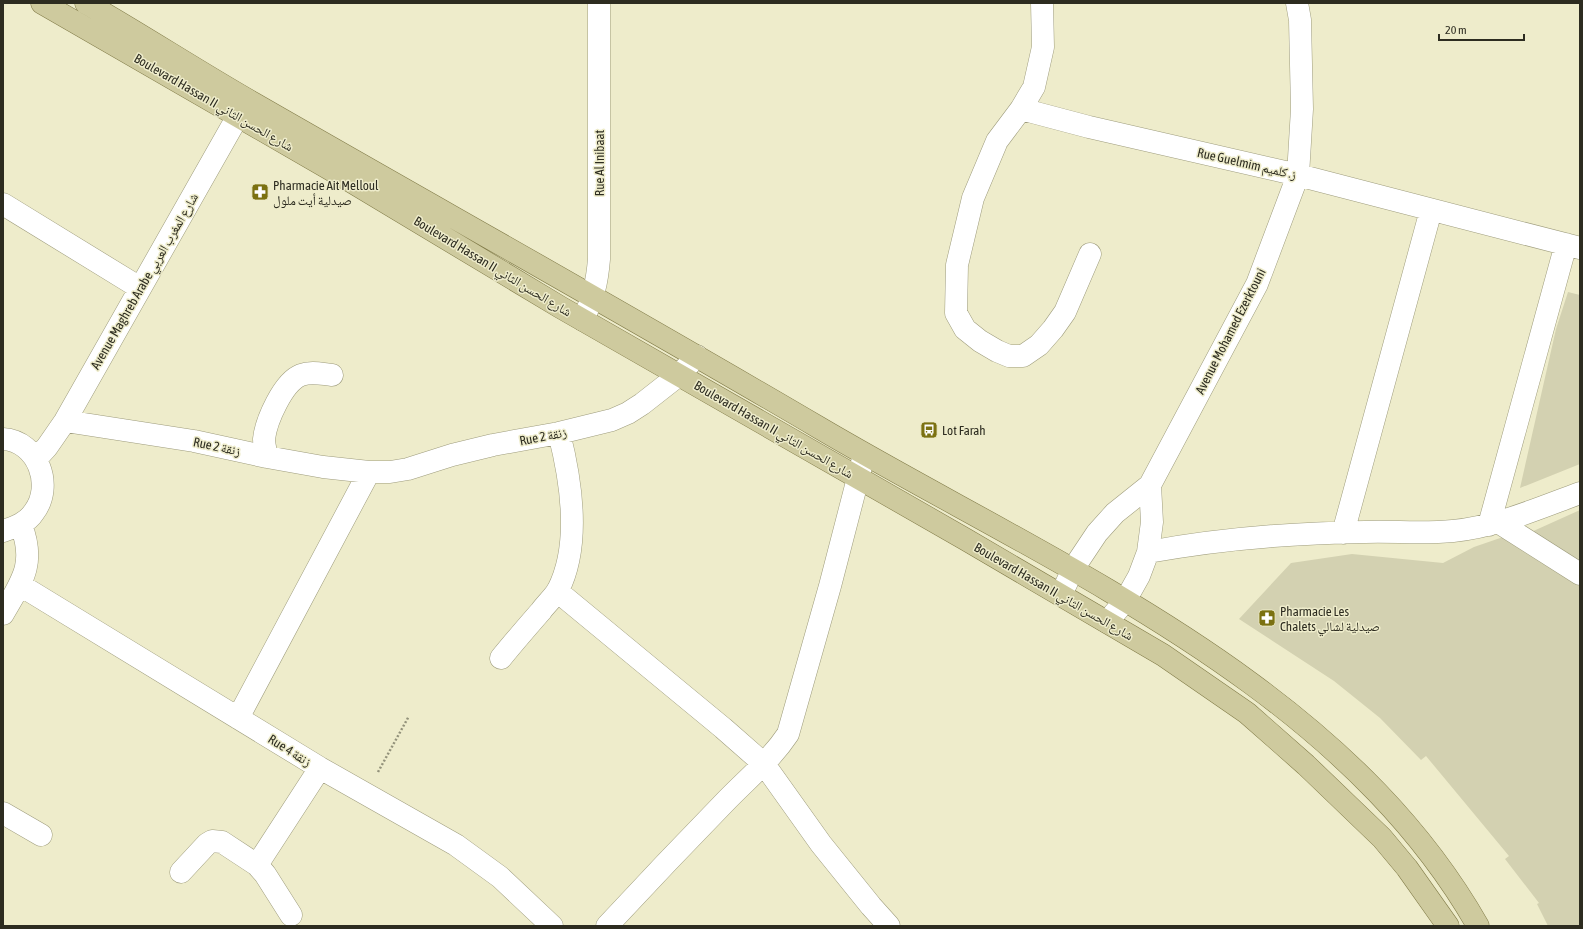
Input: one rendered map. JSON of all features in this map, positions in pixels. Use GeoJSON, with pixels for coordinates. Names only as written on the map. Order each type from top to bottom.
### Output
{"type":"FeatureCollection","features":[{"type":"Feature","properties":{"kind":"main road","name":"Boulevard Hassan II شارع الحسن الثاني"},"geometry":{"type":"LineString","coordinates":[[42,3],[243,108],[594,297],[864,454],[1073,569],[1175,631],[1291,712],[1370,786],[1408,826],[1459,893],[1478,926]]}},
{"type":"Feature","properties":{"kind":"main road","name":"Boulevard Hassan II شارع الحسن الثاني"},"geometry":{"type":"LineString","coordinates":[[86,3],[354,183],[583,320],[1061,594],[1163,655],[1247,713],[1306,765],[1382,838],[1407,868],[1448,926]]}},
{"type":"Feature","properties":{"kind":"street","name":"Rue Al Inibaat"},"geometry":{"type":"LineString","coordinates":[[583,320],[594,297],[598,278],[599,259],[599,3]]}},
{"type":"Feature","properties":{"kind":"street"},"geometry":{"type":"LineString","coordinates":[[1042,3],[1043,47],[1034,87],[1021,109],[997,142],[973,198],[957,265],[956,313],[964,328],[980,341],[1009,356],[1023,356],[1039,344],[1053,329],[1065,312],[1090,254]]}},
{"type":"Feature","properties":{"kind":"street","name":"Avenue Mohamed Ezerktouni"},"geometry":{"type":"LineString","coordinates":[[1061,594],[1073,569],[1097,533],[1115,513],[1150,485],[1257,284],[1298,175],[1302,109],[1300,20],[1297,3]]}},
{"type":"Feature","properties":{"kind":"street","name":"Avenue Maghreb Arabe شارع المغرب العربي"},"geometry":{"type":"LineString","coordinates":[[36,459],[47,447],[65,420],[243,108]]}},
{"type":"Feature","properties":{"kind":"street","name":"Rue Guelmim ز. كلميم"},"geometry":{"type":"LineString","coordinates":[[1021,109],[1089,127],[1298,175],[1573,246]]}},
{"type":"Feature","properties":{"kind":"street"},"geometry":{"type":"LineString","coordinates":[[3,204],[140,288]]}},
{"type":"Feature","properties":{"kind":"street"},"geometry":{"type":"LineString","coordinates":[[1343,533],[1431,210]]}},
{"type":"Feature","properties":{"kind":"street"},"geometry":{"type":"LineString","coordinates":[[1493,523],[1573,246]]}},
{"type":"Feature","properties":{"kind":"street","name":"Rue 2 زنقة"},"geometry":{"type":"LineString","coordinates":[[65,420],[194,441],[267,457],[323,467],[369,472],[390,472],[493,445],[558,433],[612,420],[628,413],[642,404],[679,374],[697,356]]}},
{"type":"Feature","properties":{"kind":"street"},"geometry":{"type":"LineString","coordinates":[[267,457],[264,441],[266,430],[272,413],[290,382],[300,375],[310,373],[332,376]]}},
{"type":"Feature","properties":{"kind":"street"},"geometry":{"type":"LineString","coordinates":[[501,658],[557,591],[568,561],[571,532],[571,509],[566,461],[558,433]]}},
{"type":"Feature","properties":{"kind":"street"},"geometry":{"type":"LineString","coordinates":[[3,439],[24,447],[36,459],[43,477],[42,495],[34,512],[12,528],[26,539],[28,555],[26,570],[20,585],[3,614]]}},
{"type":"Feature","properties":{"kind":"street"},"geometry":{"type":"LineString","coordinates":[[607,926],[722,805],[764,764],[788,734],[830,586],[864,454]]}},
{"type":"Feature","properties":{"kind":"street"},"geometry":{"type":"LineString","coordinates":[[238,718],[369,472]]}},
{"type":"Feature","properties":{"kind":"street"},"geometry":{"type":"LineString","coordinates":[[1107,622],[1125,601],[1139,576],[1148,552],[1152,522],[1150,485]]}},
{"type":"Feature","properties":{"kind":"street"},"geometry":{"type":"LineString","coordinates":[[1148,552],[1196,543],[1234,539],[1366,532],[1415,533],[1453,531],[1493,523],[1580,493]]}},
{"type":"Feature","properties":{"kind":"street"},"geometry":{"type":"LineString","coordinates":[[1493,523],[1580,574]]}},
{"type":"Feature","properties":{"kind":"street","name":"Rue 4 زنقة"},"geometry":{"type":"LineString","coordinates":[[20,585],[320,768],[456,845],[500,877],[552,926]]}},
{"type":"Feature","properties":{"kind":"street"},"geometry":{"type":"LineString","coordinates":[[557,591],[723,728],[764,764],[821,844],[889,926]]}},
{"type":"Feature","properties":{"kind":"street"},"geometry":{"type":"LineString","coordinates":[[257,864],[320,768]]}},
{"type":"Feature","properties":{"kind":"street"},"geometry":{"type":"LineString","coordinates":[[3,812],[41,835]]}},
{"type":"Feature","properties":{"kind":"street"},"geometry":{"type":"LineString","coordinates":[[181,872],[207,844],[212,841],[222,842],[257,864],[291,915]]}},
{"type":"Feature","properties":{"kind":"path"},"geometry":{"type":"LineString","coordinates":[[366,794],[409,716]]}},
{"type":"Feature","properties":{"kind":"building"},"geometry":{"type":"Polygon","coordinates":[[[1568,292],[1580,295],[1580,464],[1520,488],[1556,329],[1568,292]]]}},
{"type":"Feature","properties":{"kind":"building"},"geometry":{"type":"Polygon","coordinates":[[[1580,510],[1580,565],[1529,533],[1580,510]]]}},
{"type":"Feature","properties":{"kind":"building"},"geometry":{"type":"Polygon","coordinates":[[[1506,536],[1580,584],[1580,926],[1548,926],[1537,904],[1539,903],[1505,859],[1509,856],[1426,756],[1421,760],[1380,718],[1334,681],[1239,619],[1291,563],[1352,554],[1443,563],[1474,547],[1506,536]]]}},
{"type":"Feature","properties":{"kind":"place","name":"Pharmacie Ait Melloul صيدلية أيت ملول"},"geometry":{"type":"Point","coordinates":[260,192]}},
{"type":"Feature","properties":{"kind":"place","name":"Lot Farah"},"geometry":{"type":"Point","coordinates":[929,430]}},
{"type":"Feature","properties":{"kind":"place","name":"Pharmacie Les Chalets صيدلية لشالي"},"geometry":{"type":"Point","coordinates":[1267,618]}}]}
